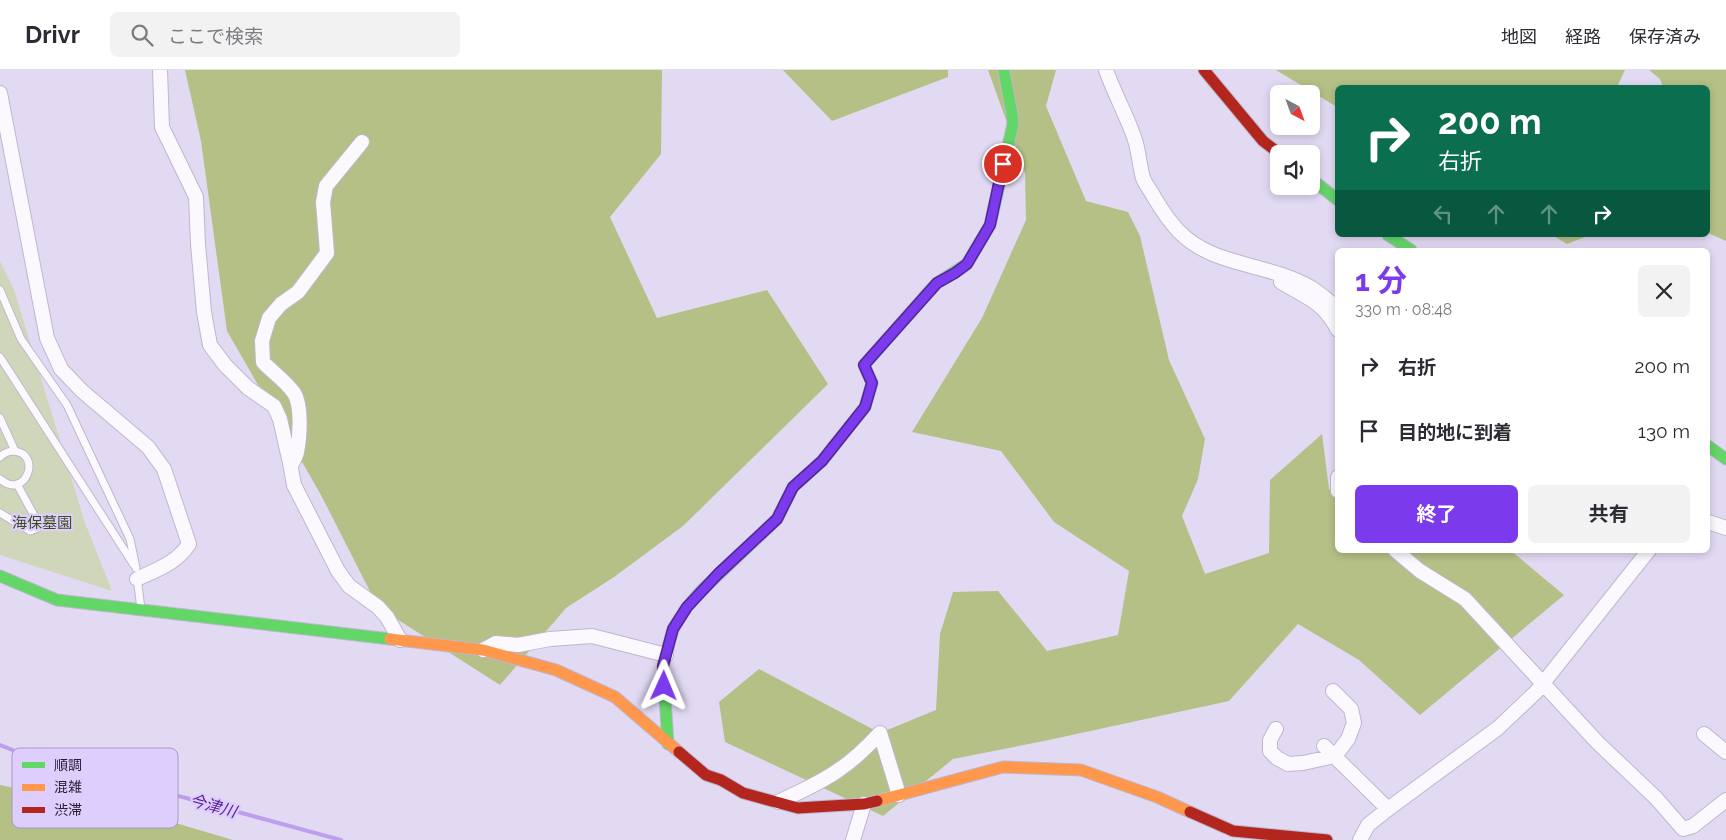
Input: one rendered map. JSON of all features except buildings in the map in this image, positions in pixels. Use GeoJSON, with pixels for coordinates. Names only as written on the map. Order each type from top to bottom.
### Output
{"type":"FeatureCollection","features":[{"type":"Feature","properties":{"kind":"street"},"geometry":{"type":"LineString","coordinates":[[160,70],[162,127],[196,197],[204,312],[210,345],[225,365],[242,382],[274,406],[280,419],[294,486],[338,571],[349,586],[378,607],[387,617],[400,640]]}},
{"type":"Feature","properties":{"kind":"street"},"geometry":{"type":"LineString","coordinates":[[668,744],[663,666],[673,629],[687,607],[718,574],[777,519],[793,487],[822,461],[865,407],[872,383],[864,365],[937,283],[967,264],[990,225],[1013,124],[1012,107],[1007,93],[1004,70]]}},
{"type":"Feature","properties":{"kind":"street"},"geometry":{"type":"LineString","coordinates":[[1106,70],[1134,138],[1143,179],[1176,230],[1199,248],[1238,263],[1261,268],[1287,277],[1310,287],[1335,306]]}},
{"type":"Feature","properties":{"kind":"street"},"geometry":{"type":"LineString","coordinates":[[1204,70],[1263,141],[1270,146]]}},
{"type":"Feature","properties":{"kind":"street"},"geometry":{"type":"LineString","coordinates":[[0,93],[46,338],[61,369],[82,391],[148,447],[164,468],[188,544],[184,552],[172,562],[136,574]]}},
{"type":"Feature","properties":{"kind":"street"},"geometry":{"type":"LineString","coordinates":[[291,467],[297,452],[300,418],[295,395],[282,379],[263,362],[262,341],[269,318],[281,304],[298,292],[327,253],[323,202],[326,186],[362,142]]}},
{"type":"Feature","properties":{"kind":"street"},"geometry":{"type":"LineString","coordinates":[[1320,186],[1335,198]]}},
{"type":"Feature","properties":{"kind":"street"},"geometry":{"type":"LineString","coordinates":[[1391,237],[1408,248]]}},
{"type":"Feature","properties":{"kind":"street"},"geometry":{"type":"LineString","coordinates":[[1261,268],[1313,300],[1323,308],[1335,326]]}},
{"type":"Feature","properties":{"kind":"street"},"geometry":{"type":"LineString","coordinates":[[1710,447],[1726,459]]}},
{"type":"Feature","properties":{"kind":"street"},"geometry":{"type":"LineString","coordinates":[[1710,523],[1726,528]]}},
{"type":"Feature","properties":{"kind":"street"},"geometry":{"type":"LineString","coordinates":[[1399,553],[1420,571],[1465,599],[1597,742],[1656,798],[1683,829],[1693,826],[1726,800]]}},
{"type":"Feature","properties":{"kind":"street"},"geometry":{"type":"LineString","coordinates":[[1360,840],[1368,825],[1388,808],[1498,728],[1536,692],[1647,553]]}},
{"type":"Feature","properties":{"kind":"street"},"geometry":{"type":"LineString","coordinates":[[0,576],[57,600],[483,650],[556,670],[615,697],[706,775],[721,780],[743,793],[798,808],[864,804],[1003,767],[1081,770],[1157,797],[1232,835],[1327,840]]}},
{"type":"Feature","properties":{"kind":"street"},"geometry":{"type":"LineString","coordinates":[[483,650],[496,643],[518,645],[550,639],[592,636],[666,656]]}},
{"type":"Feature","properties":{"kind":"street"},"geometry":{"type":"LineString","coordinates":[[1276,729],[1270,740],[1270,751],[1277,758],[1288,764],[1303,763],[1335,756],[1348,739],[1354,723],[1351,709],[1333,691]]}},
{"type":"Feature","properties":{"kind":"street"},"geometry":{"type":"LineString","coordinates":[[778,802],[821,782],[853,759],[880,733],[899,795]]}},
{"type":"Feature","properties":{"kind":"street"},"geometry":{"type":"LineString","coordinates":[[1704,734],[1726,752]]}},
{"type":"Feature","properties":{"kind":"street"},"geometry":{"type":"LineString","coordinates":[[1324,746],[1388,808]]}},
{"type":"Feature","properties":{"kind":"street"},"geometry":{"type":"LineString","coordinates":[[853,840],[864,804]]}},
{"type":"Feature","properties":{"kind":"lane"},"geometry":{"type":"LineString","coordinates":[[0,290],[21,339],[67,405],[130,539],[141,610]]}},
{"type":"Feature","properties":{"kind":"lane"},"geometry":{"type":"LineString","coordinates":[[0,357],[136,574]]}},
{"type":"Feature","properties":{"kind":"lane"},"geometry":{"type":"LineString","coordinates":[[0,418],[15,451]]}},
{"type":"Feature","properties":{"kind":"lane"},"geometry":{"type":"LineString","coordinates":[[0,457],[8,452],[15,451],[21,453],[29,463],[30,470],[23,481],[17,484],[4,483],[0,479]]}},
{"type":"Feature","properties":{"kind":"lane"},"geometry":{"type":"LineString","coordinates":[[0,512],[30,531],[38,528],[36,519],[17,484]]}},
{"type":"Feature","properties":{"kind":"green space"},"geometry":{"type":"Polygon","coordinates":[[[185,70],[662,70],[661,154],[610,217],[657,318],[767,290],[828,384],[683,526],[614,577],[566,608],[500,685],[378,607],[321,495],[227,331],[201,141],[185,70]]]}},
{"type":"Feature","properties":{"kind":"green space"},"geometry":{"type":"Polygon","coordinates":[[[783,70],[948,70],[948,77],[832,121],[783,70]]]}},
{"type":"Feature","properties":{"kind":"green space"},"geometry":{"type":"Polygon","coordinates":[[[988,70],[1056,70],[1046,106],[1086,201],[1128,212],[1140,236],[1169,360],[1205,439],[1198,479],[1182,516],[1205,574],[1269,553],[1270,480],[1322,434],[1329,489],[1335,496],[1335,553],[1514,553],[1564,595],[1420,715],[1359,660],[1298,624],[1229,701],[953,759],[883,816],[725,742],[719,702],[759,669],[880,733],[936,710],[940,634],[953,592],[998,591],[1047,651],[1118,635],[1129,571],[1054,522],[1001,451],[912,432],[982,318],[1026,220],[1025,173],[988,70]]]}},
{"type":"Feature","properties":{"kind":"green space"},"geometry":{"type":"Polygon","coordinates":[[[1276,70],[1625,70],[1618,85],[1335,85],[1335,106],[1320,97],[1320,85],[1301,85],[1276,70]]]}},
{"type":"Feature","properties":{"kind":"green space"},"geometry":{"type":"Polygon","coordinates":[[[1649,70],[1726,70],[1726,241],[1710,234],[1710,85],[1662,85],[1660,79],[1649,70]]]}},
{"type":"Feature","properties":{"kind":"green space"},"geometry":{"type":"Polygon","coordinates":[[[1555,237],[1585,237],[1567,244],[1555,237]]]}},
{"type":"Feature","properties":{"kind":"green space","name":"海保墓園"},"geometry":{"type":"Polygon","coordinates":[[[0,261],[14,290],[85,523],[112,591],[0,555],[0,261]]]}},
{"type":"Feature","properties":{"kind":"green space"},"geometry":{"type":"Polygon","coordinates":[[[0,785],[12,788],[12,828],[178,828],[178,824],[233,840],[0,840],[0,785]]]}},
{"type":"Feature","properties":{"kind":"waterway","name":"今津川"},"geometry":{"type":"LineString","coordinates":[[0,745],[12,750]]}},
{"type":"Feature","properties":{"kind":"waterway","name":"今津川"},"geometry":{"type":"LineString","coordinates":[[178,796],[341,840]]}},
{"type":"Feature","properties":{"kind":"traffic: fast"},"geometry":{"type":"LineString","coordinates":[[925,296],[937,283],[967,264],[990,225],[1013,124],[1004,70]]}},
{"type":"Feature","properties":{"kind":"traffic: fast"},"geometry":{"type":"LineString","coordinates":[[1320,186],[1335,198]]}},
{"type":"Feature","properties":{"kind":"traffic: fast"},"geometry":{"type":"LineString","coordinates":[[1391,237],[1408,248]]}},
{"type":"Feature","properties":{"kind":"traffic: fast"},"geometry":{"type":"LineString","coordinates":[[668,744],[663,666],[673,629],[687,607],[701,591],[777,519],[793,487],[822,461],[833,447]]}},
{"type":"Feature","properties":{"kind":"traffic: fast"},"geometry":{"type":"LineString","coordinates":[[1710,447],[1726,459]]}},
{"type":"Feature","properties":{"kind":"traffic: fast"},"geometry":{"type":"LineString","coordinates":[[0,576],[57,600],[390,639]]}},
{"type":"Feature","properties":{"kind":"traffic: slow"},"geometry":{"type":"LineString","coordinates":[[833,447],[865,407],[872,383],[864,365],[925,296]]}},
{"type":"Feature","properties":{"kind":"traffic: slow"},"geometry":{"type":"LineString","coordinates":[[390,639],[483,650],[556,670],[615,697],[679,752]]}},
{"type":"Feature","properties":{"kind":"traffic: slow"},"geometry":{"type":"LineString","coordinates":[[877,801],[1003,767],[1081,770],[1157,797],[1190,812]]}},
{"type":"Feature","properties":{"kind":"traffic: jam"},"geometry":{"type":"LineString","coordinates":[[1204,70],[1263,141],[1270,146]]}},
{"type":"Feature","properties":{"kind":"traffic: jam"},"geometry":{"type":"LineString","coordinates":[[679,752],[706,775],[721,780],[743,793],[798,808],[864,804],[877,801]]}},
{"type":"Feature","properties":{"kind":"traffic: jam"},"geometry":{"type":"LineString","coordinates":[[1190,812],[1233,831],[1327,840]]}},
{"type":"Feature","properties":{"kind":"route"},"geometry":{"type":"LineString","coordinates":[[664,686],[663,666],[673,629],[687,607],[718,574],[777,519],[793,487],[822,461],[865,407],[872,383],[864,365],[937,283],[967,264],[990,225],[1003,164]]}}]}
